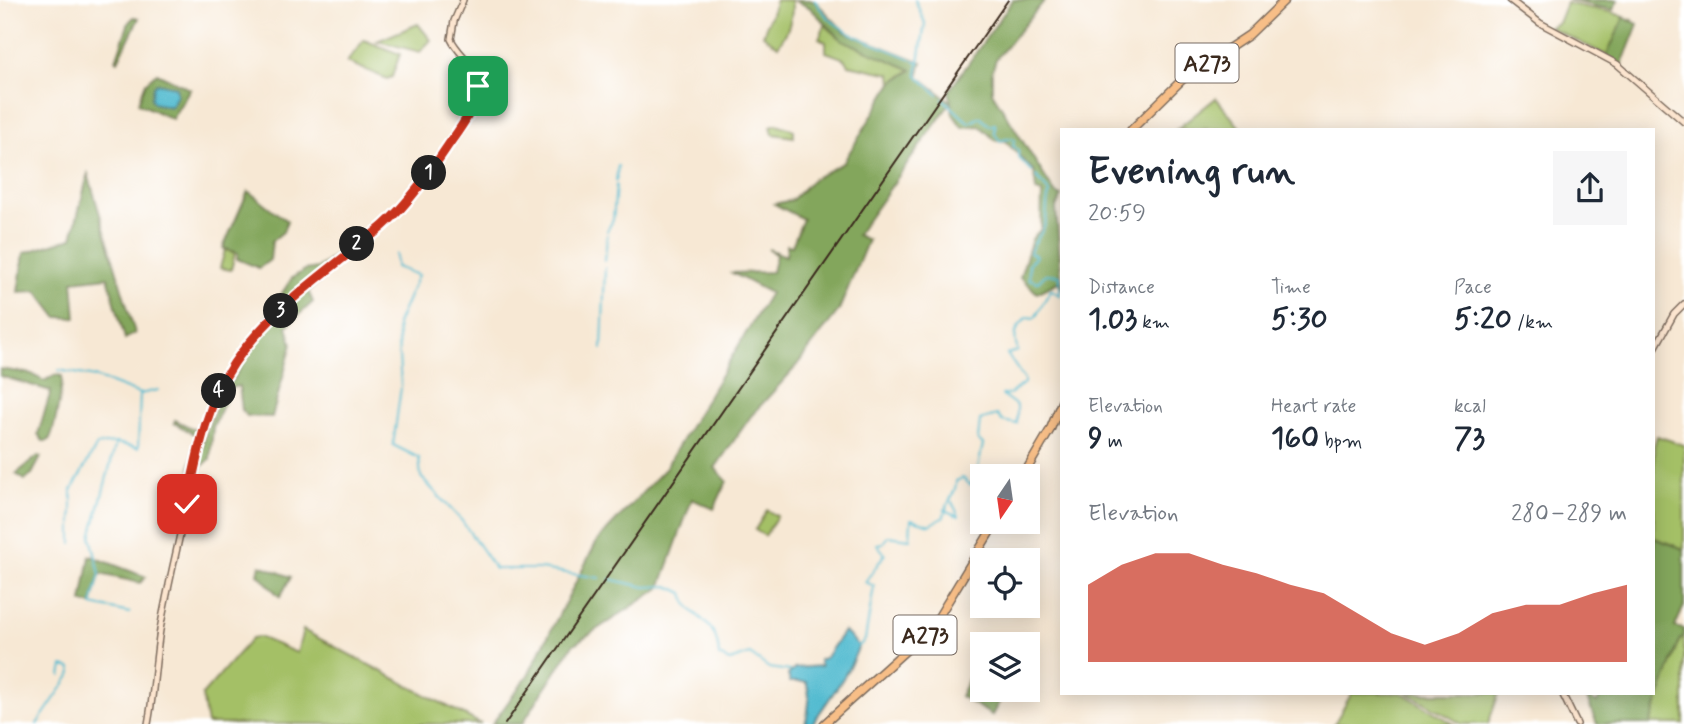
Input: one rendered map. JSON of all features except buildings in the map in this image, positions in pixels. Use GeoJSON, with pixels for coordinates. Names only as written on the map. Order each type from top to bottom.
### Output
{"type":"FeatureCollection","features":[{"type":"Feature","properties":{"kind":"main road","name":"A273"},"geometry":{"type":"LineString","coordinates":[[1132,128],[1184,78],[1249,35],[1285,0]]}},
{"type":"Feature","properties":{"kind":"main road"},"geometry":{"type":"LineString","coordinates":[[1030,464],[1050,430],[1060,406]]}},
{"type":"Feature","properties":{"kind":"main road","name":"A273"},"geometry":{"type":"LineString","coordinates":[[824,724],[933,626],[989,534]]}},
{"type":"Feature","properties":{"kind":"street"},"geometry":{"type":"LineString","coordinates":[[148,724],[157,650],[204,429],[220,389],[235,362],[283,308],[333,263],[384,225],[435,166],[472,110],[478,86],[476,73],[452,38],[454,21],[463,0]]}},
{"type":"Feature","properties":{"kind":"street"},"geometry":{"type":"LineString","coordinates":[[1510,0],[1540,23],[1621,67],[1684,122]]}},
{"type":"Feature","properties":{"kind":"street"},"geometry":{"type":"LineString","coordinates":[[1655,348],[1674,314],[1684,304]]}},
{"type":"Feature","properties":{"kind":"street"},"geometry":{"type":"LineString","coordinates":[[1563,695],[1577,724]]}},
{"type":"Feature","properties":{"kind":"green space"},"geometry":{"type":"Polygon","coordinates":[[[776,0],[791,0],[792,6],[789,24],[778,46],[763,35],[776,0]]]}},
{"type":"Feature","properties":{"kind":"green space"},"geometry":{"type":"Polygon","coordinates":[[[793,0],[814,0],[845,32],[922,62],[918,76],[951,102],[857,235],[868,240],[839,310],[793,370],[751,416],[715,468],[727,481],[714,509],[692,499],[660,588],[573,645],[522,724],[492,724],[528,675],[597,541],[664,470],[770,293],[732,273],[772,272],[776,255],[768,249],[786,256],[787,245],[792,246],[803,219],[774,204],[792,200],[813,179],[843,163],[892,83],[912,70],[842,40],[809,7],[793,0]]]}},
{"type":"Feature","properties":{"kind":"green space"},"geometry":{"type":"Polygon","coordinates":[[[1013,0],[1045,0],[996,59],[992,72],[992,92],[1055,193],[1060,195],[1056,208],[1060,285],[1058,282],[1037,293],[1020,277],[1032,239],[1041,229],[1042,193],[1036,191],[1034,171],[1005,141],[996,141],[980,126],[962,127],[953,114],[949,91],[1013,0]]]}},
{"type":"Feature","properties":{"kind":"green space"},"geometry":{"type":"Polygon","coordinates":[[[1568,0],[1618,0],[1613,10],[1568,0]]]}},
{"type":"Feature","properties":{"kind":"green space"},"geometry":{"type":"Polygon","coordinates":[[[1566,3],[1614,13],[1632,20],[1614,59],[1549,27],[1558,23],[1566,3]]]}},
{"type":"Feature","properties":{"kind":"green space"},"geometry":{"type":"Polygon","coordinates":[[[134,17],[139,18],[118,61],[116,60],[129,22],[134,17]]]}},
{"type":"Feature","properties":{"kind":"green space"},"geometry":{"type":"Polygon","coordinates":[[[1624,17],[1638,24],[1621,67],[1606,57],[1624,17]]]}},
{"type":"Feature","properties":{"kind":"green space"},"geometry":{"type":"Polygon","coordinates":[[[418,24],[431,40],[420,52],[377,41],[418,24]]]}},
{"type":"Feature","properties":{"kind":"green space"},"geometry":{"type":"Polygon","coordinates":[[[825,25],[842,40],[912,69],[892,83],[891,74],[849,65],[845,59],[826,52],[826,42],[819,38],[825,25]]]}},
{"type":"Feature","properties":{"kind":"green space"},"geometry":{"type":"Polygon","coordinates":[[[364,40],[400,54],[392,77],[387,79],[347,62],[364,40]]]}},
{"type":"Feature","properties":{"kind":"green space"},"geometry":{"type":"Polygon","coordinates":[[[157,73],[190,89],[172,119],[138,103],[146,82],[157,73]]]}},
{"type":"Feature","properties":{"kind":"green space"},"geometry":{"type":"Polygon","coordinates":[[[1216,98],[1240,128],[1178,128],[1216,98]]]}},
{"type":"Feature","properties":{"kind":"green space"},"geometry":{"type":"Polygon","coordinates":[[[777,124],[794,130],[794,137],[773,134],[771,126],[777,124]]]}},
{"type":"Feature","properties":{"kind":"green space"},"geometry":{"type":"Polygon","coordinates":[[[88,174],[135,333],[125,339],[108,277],[73,281],[76,318],[57,317],[37,291],[18,292],[24,253],[72,238],[88,174]]]}},
{"type":"Feature","properties":{"kind":"green space"},"geometry":{"type":"Polygon","coordinates":[[[248,191],[287,221],[283,232],[272,241],[270,260],[259,268],[237,259],[238,253],[223,248],[248,191]]]}},
{"type":"Feature","properties":{"kind":"green space"},"geometry":{"type":"Polygon","coordinates":[[[353,242],[326,266],[324,278],[308,291],[313,302],[287,326],[292,344],[272,417],[247,416],[242,410],[239,386],[231,388],[213,427],[210,459],[197,471],[206,432],[219,400],[247,358],[272,308],[292,278],[305,270],[318,268],[353,242]]]}},
{"type":"Feature","properties":{"kind":"green space"},"geometry":{"type":"Polygon","coordinates":[[[225,250],[235,253],[231,270],[220,268],[225,250]]]}},
{"type":"Feature","properties":{"kind":"green space"},"geometry":{"type":"Polygon","coordinates":[[[0,369],[32,374],[44,381],[55,375],[62,376],[60,399],[48,441],[43,441],[38,434],[51,391],[0,376],[0,369]]]}},
{"type":"Feature","properties":{"kind":"green space"},"geometry":{"type":"Polygon","coordinates":[[[175,420],[200,432],[192,470],[196,435],[174,423],[175,420]]]}},
{"type":"Feature","properties":{"kind":"green space"},"geometry":{"type":"Polygon","coordinates":[[[1657,436],[1684,445],[1684,549],[1655,538],[1657,436]]]}},
{"type":"Feature","properties":{"kind":"green space"},"geometry":{"type":"Polygon","coordinates":[[[38,456],[41,457],[32,474],[25,480],[16,474],[38,456]]]}},
{"type":"Feature","properties":{"kind":"green space"},"geometry":{"type":"Polygon","coordinates":[[[767,510],[777,516],[765,536],[755,530],[767,510]]]}},
{"type":"Feature","properties":{"kind":"green space"},"geometry":{"type":"Polygon","coordinates":[[[1655,538],[1684,549],[1684,606],[1675,627],[1684,629],[1684,637],[1680,639],[1650,724],[1597,724],[1586,696],[1597,703],[1601,695],[1655,695],[1655,538]]]}},
{"type":"Feature","properties":{"kind":"green space"},"geometry":{"type":"Polygon","coordinates":[[[90,556],[146,577],[140,583],[100,574],[92,605],[82,602],[90,556]]]}},
{"type":"Feature","properties":{"kind":"green space"},"geometry":{"type":"Polygon","coordinates":[[[260,565],[291,577],[280,597],[258,574],[260,565]]]}},
{"type":"Feature","properties":{"kind":"green space"},"geometry":{"type":"Polygon","coordinates":[[[303,630],[481,724],[207,724],[202,695],[252,638],[259,637],[297,653],[303,630]]]}},
{"type":"Feature","properties":{"kind":"green space"},"geometry":{"type":"Polygon","coordinates":[[[1684,637],[1684,724],[1650,724],[1680,639],[1684,637]]]}},
{"type":"Feature","properties":{"kind":"green space"},"geometry":{"type":"Polygon","coordinates":[[[970,676],[970,702],[960,696],[970,676]]]}},
{"type":"Feature","properties":{"kind":"green space"},"geometry":{"type":"Polygon","coordinates":[[[1351,695],[1405,695],[1454,724],[1334,724],[1351,695]]]}},
{"type":"Feature","properties":{"kind":"green space"},"geometry":{"type":"Polygon","coordinates":[[[1411,695],[1498,695],[1488,724],[1462,724],[1411,695]]]}},
{"type":"Feature","properties":{"kind":"green space"},"geometry":{"type":"Polygon","coordinates":[[[970,702],[999,702],[992,715],[970,702]]]}},
{"type":"Feature","properties":{"kind":"water"},"geometry":{"type":"Polygon","coordinates":[[[157,83],[176,87],[177,95],[171,107],[154,103],[151,99],[153,86],[157,83]]]}},
{"type":"Feature","properties":{"kind":"water"},"geometry":{"type":"Polygon","coordinates":[[[844,631],[859,646],[844,677],[812,724],[805,724],[809,703],[806,682],[790,682],[788,675],[795,668],[821,666],[819,660],[826,657],[844,631]]]}},
{"type":"Feature","properties":{"kind":"waterway"},"geometry":{"type":"LineString","coordinates":[[815,0],[823,13],[847,31],[918,62]]}},
{"type":"Feature","properties":{"kind":"waterway"},"geometry":{"type":"LineString","coordinates":[[915,0],[925,23],[917,75],[938,94]]}},
{"type":"Feature","properties":{"kind":"waterway"},"geometry":{"type":"LineString","coordinates":[[943,99],[969,123],[980,117],[990,126],[995,124],[995,134],[1000,141],[1011,138],[1014,140],[1013,146],[1018,150],[1018,157],[1032,172]]}},
{"type":"Feature","properties":{"kind":"waterway"},"geometry":{"type":"LineString","coordinates":[[616,181],[618,166]]}},
{"type":"Feature","properties":{"kind":"waterway"},"geometry":{"type":"LineString","coordinates":[[859,646],[865,640],[874,586],[865,582],[885,554],[877,544],[883,543],[888,536],[910,539],[911,519],[930,525],[944,517],[955,491],[956,481],[963,478],[970,485],[976,478],[983,444],[978,440],[980,420],[997,415],[1002,421],[1017,424],[1017,406],[1002,395],[1010,394],[1024,383],[1024,379],[1007,354],[1018,351],[1015,340],[1018,328],[1027,317],[1035,318],[1051,289],[1060,296],[1060,275],[1046,274],[1038,282],[1029,279],[1029,263],[1037,256],[1030,253],[1045,223],[1050,193],[1036,176]]}},
{"type":"Feature","properties":{"kind":"waterway"},"geometry":{"type":"LineString","coordinates":[[607,231],[613,220],[616,185]]}},
{"type":"Feature","properties":{"kind":"waterway"},"geometry":{"type":"LineString","coordinates":[[605,261],[607,235]]}},
{"type":"Feature","properties":{"kind":"waterway"},"geometry":{"type":"LineString","coordinates":[[396,254],[396,267],[418,275],[397,324],[401,387],[393,445],[419,458],[421,477],[462,521],[495,569],[540,569],[600,578]]}},
{"type":"Feature","properties":{"kind":"waterway"},"geometry":{"type":"LineString","coordinates":[[602,349],[605,268]]}},
{"type":"Feature","properties":{"kind":"waterway"},"geometry":{"type":"LineString","coordinates":[[59,370],[95,377],[140,394],[158,390]]}},
{"type":"Feature","properties":{"kind":"waterway"},"geometry":{"type":"LineString","coordinates":[[72,543],[72,490],[97,445],[116,443],[138,448],[140,394]]}},
{"type":"Feature","properties":{"kind":"waterway"},"geometry":{"type":"LineString","coordinates":[[116,443],[91,537],[100,574],[92,605],[130,613]]}},
{"type":"Feature","properties":{"kind":"waterway"},"geometry":{"type":"LineString","coordinates":[[944,510],[959,516],[952,502]]}},
{"type":"Feature","properties":{"kind":"waterway"},"geometry":{"type":"LineString","coordinates":[[610,579],[645,587],[668,586],[683,593],[692,610],[714,633],[719,656],[730,661],[750,654],[769,668],[790,671]]}},
{"type":"Feature","properties":{"kind":"waterway"},"geometry":{"type":"LineString","coordinates":[[37,724],[72,673],[71,668],[63,666],[61,676]]}},
{"type":"Feature","properties":{"kind":"railway"},"geometry":{"type":"LineString","coordinates":[[505,724],[1008,0]]}},
{"type":"Feature","properties":{"kind":"route"},"geometry":{"type":"LineString","coordinates":[[187,504],[204,429],[220,389],[235,362],[283,308],[333,263],[384,225],[435,166],[467,120],[478,86]]}}]}
